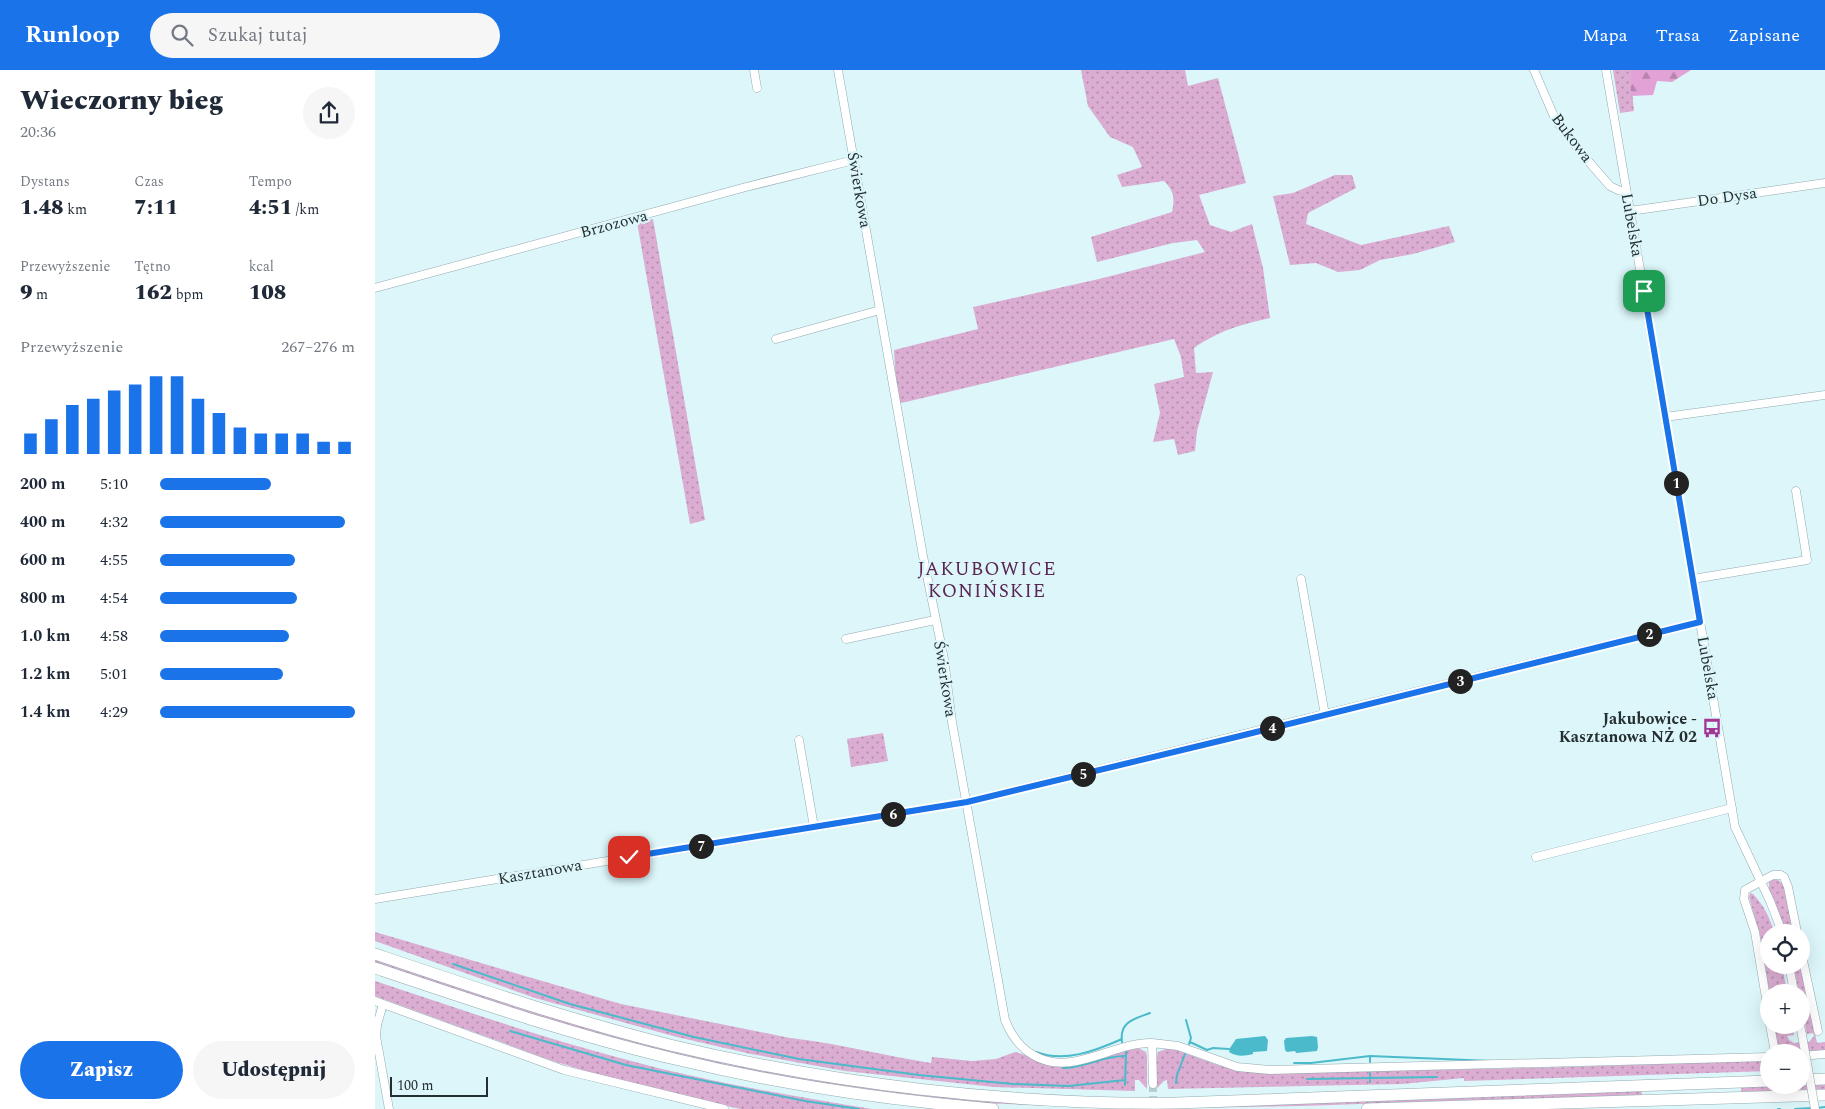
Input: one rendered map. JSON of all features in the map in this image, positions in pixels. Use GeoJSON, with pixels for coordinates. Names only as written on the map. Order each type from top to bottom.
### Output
{"type":"FeatureCollection","features":[{"type":"Feature","properties":{"kind":"highway"},"geometry":{"type":"LineString","coordinates":[[375,954],[532,1006],[673,1045],[825,1075],[968,1093],[1082,1101],[1152,1103],[1760,1081]]}},
{"type":"Feature","properties":{"kind":"highway"},"geometry":{"type":"LineString","coordinates":[[375,968],[546,1024],[680,1061],[832,1090],[929,1103],[993,1109]]}},
{"type":"Feature","properties":{"kind":"highway"},"geometry":{"type":"LineString","coordinates":[[1810,1080],[1825,1079]]}},
{"type":"Feature","properties":{"kind":"highway"},"geometry":{"type":"LineString","coordinates":[[1367,1109],[1825,1095]]}},
{"type":"Feature","properties":{"kind":"street"},"geometry":{"type":"LineString","coordinates":[[754,70],[757,88]]}},
{"type":"Feature","properties":{"kind":"street","name":"Świerkowa"},"geometry":{"type":"LineString","coordinates":[[838,70],[935,620],[944,659],[952,722],[1005,1020],[1010,1034],[1019,1045],[1041,1060],[1063,1064],[1132,1044],[1152,1043]]}},
{"type":"Feature","properties":{"kind":"street","name":"Bukowa"},"geometry":{"type":"LineString","coordinates":[[1534,70],[1556,121],[1610,186],[1627,193]]}},
{"type":"Feature","properties":{"kind":"street","name":"Lubelska"},"geometry":{"type":"LineString","coordinates":[[1606,70],[1732,808],[1737,832],[1779,924]]}},
{"type":"Feature","properties":{"kind":"street","name":"Brzozowa"},"geometry":{"type":"LineString","coordinates":[[375,288],[746,187],[854,160]]}},
{"type":"Feature","properties":{"kind":"street","name":"Do Dysa"},"geometry":{"type":"LineString","coordinates":[[1630,211],[1825,183]]}},
{"type":"Feature","properties":{"kind":"street"},"geometry":{"type":"LineString","coordinates":[[776,339],[880,310]]}},
{"type":"Feature","properties":{"kind":"street"},"geometry":{"type":"LineString","coordinates":[[1665,417],[1825,395]]}},
{"type":"Feature","properties":{"kind":"street"},"geometry":{"type":"LineString","coordinates":[[1693,579],[1807,560],[1796,491]]}},
{"type":"Feature","properties":{"kind":"street"},"geometry":{"type":"LineString","coordinates":[[1301,579],[1325,715]]}},
{"type":"Feature","properties":{"kind":"street"},"geometry":{"type":"LineString","coordinates":[[847,639],[935,620]]}},
{"type":"Feature","properties":{"kind":"street","name":"Kasztanowa"},"geometry":{"type":"LineString","coordinates":[[375,899],[967,802],[1700,622]]}},
{"type":"Feature","properties":{"kind":"street"},"geometry":{"type":"LineString","coordinates":[[799,740],[814,827]]}},
{"type":"Feature","properties":{"kind":"street"},"geometry":{"type":"LineString","coordinates":[[1536,857],[1732,808]]}},
{"type":"Feature","properties":{"kind":"street"},"geometry":{"type":"LineString","coordinates":[[1764,984],[1756,937],[1743,895],[1748,887],[1773,874],[1781,875],[1788,887],[1795,924]]}},
{"type":"Feature","properties":{"kind":"street"},"geometry":{"type":"LineString","coordinates":[[1806,974],[1818,1031]]}},
{"type":"Feature","properties":{"kind":"street"},"geometry":{"type":"LineString","coordinates":[[375,1001],[564,1070],[724,1109]]}},
{"type":"Feature","properties":{"kind":"street"},"geometry":{"type":"LineString","coordinates":[[383,1004],[376,1036],[389,1109]]}},
{"type":"Feature","properties":{"kind":"street"},"geometry":{"type":"LineString","coordinates":[[1802,1034],[1815,1109]]}},
{"type":"Feature","properties":{"kind":"street"},"geometry":{"type":"LineString","coordinates":[[1153,1084],[1152,1043],[1178,1046],[1237,1067],[1270,1070],[1760,1057]]}},
{"type":"Feature","properties":{"kind":"street"},"geometry":{"type":"LineString","coordinates":[[1810,1055],[1825,1054]]}},
{"type":"Feature","properties":{"kind":"shaded area"},"geometry":{"type":"Polygon","coordinates":[[[1081,70],[1185,70],[1188,86],[1218,78],[1246,183],[1199,195],[1210,225],[1231,232],[1252,224],[1263,268],[1270,318],[1231,329],[1194,348],[1196,373],[1213,372],[1197,431],[1195,451],[1178,455],[1174,439],[1153,442],[1160,413],[1154,384],[1184,377],[1181,357],[1174,339],[897,404],[894,350],[978,329],[973,307],[1099,279],[1205,252],[1197,240],[1173,243],[1097,262],[1091,237],[1172,212],[1173,199],[1170,188],[1164,181],[1122,187],[1117,175],[1142,167],[1133,147],[1110,137],[1088,106],[1081,70]]]}},
{"type":"Feature","properties":{"kind":"shaded area"},"geometry":{"type":"Polygon","coordinates":[[[1613,70],[1630,70],[1634,111],[1620,113],[1613,70]]]}},
{"type":"Feature","properties":{"kind":"shaded area"},"geometry":{"type":"Polygon","coordinates":[[[1335,175],[1352,175],[1356,188],[1308,213],[1306,224],[1361,245],[1449,226],[1455,242],[1413,254],[1380,260],[1360,270],[1338,272],[1316,263],[1290,265],[1273,196],[1293,193],[1335,175]]]}},
{"type":"Feature","properties":{"kind":"shaded area"},"geometry":{"type":"Polygon","coordinates":[[[653,219],[705,520],[690,524],[637,222],[653,219]]]}},
{"type":"Feature","properties":{"kind":"shaded area"},"geometry":{"type":"Polygon","coordinates":[[[883,733],[888,761],[851,767],[847,739],[883,733]]]}},
{"type":"Feature","properties":{"kind":"shaded area"},"geometry":{"type":"Polygon","coordinates":[[[1772,879],[1778,880],[1783,884],[1793,924],[1783,924],[1769,892],[1769,882],[1772,879]]]}},
{"type":"Feature","properties":{"kind":"shaded area"},"geometry":{"type":"Polygon","coordinates":[[[1750,893],[1753,894],[1761,903],[1771,924],[1760,924],[1760,936],[1749,897],[1750,893]]]}},
{"type":"Feature","properties":{"kind":"shaded area"},"geometry":{"type":"Polygon","coordinates":[[[375,932],[621,1004],[790,1038],[931,1063],[932,1057],[972,1061],[996,1059],[1015,1052],[1046,1065],[1068,1067],[1138,1048],[1146,1052],[1147,1089],[1139,1080],[1135,1080],[1135,1091],[994,1087],[845,1071],[751,1054],[677,1037],[535,998],[375,941],[375,932]]]}},
{"type":"Feature","properties":{"kind":"shaded area"},"geometry":{"type":"Polygon","coordinates":[[[375,959],[665,1048],[1011,1101],[1641,1090],[1642,1095],[1189,1108],[1046,1106],[951,1101],[800,1081],[701,1061],[602,1037],[486,1002],[375,965],[375,959]]]}},
{"type":"Feature","properties":{"kind":"shaded area"},"geometry":{"type":"Polygon","coordinates":[[[1766,974],[1784,974],[1786,984],[1768,984],[1766,974]]]}},
{"type":"Feature","properties":{"kind":"shaded area"},"geometry":{"type":"Polygon","coordinates":[[[1795,974],[1803,974],[1805,984],[1797,984],[1795,974]]]}},
{"type":"Feature","properties":{"kind":"shaded area"},"geometry":{"type":"Polygon","coordinates":[[[375,981],[527,1031],[682,1074],[872,1109],[741,1109],[598,1075],[550,1060],[375,996],[375,981]]]}},
{"type":"Feature","properties":{"kind":"shaded area"},"geometry":{"type":"Polygon","coordinates":[[[1810,1009],[1817,1043],[1825,1042],[1825,1051],[1810,1052],[1810,1044],[1778,1044],[1776,1034],[1794,1034],[1787,1036],[1794,1043],[1809,1042],[1814,1036],[1813,1033],[1810,1034],[1810,1009]]]}},
{"type":"Feature","properties":{"kind":"shaded area"},"geometry":{"type":"Polygon","coordinates":[[[1168,1048],[1218,1065],[1265,1073],[1571,1067],[1760,1060],[1760,1071],[1464,1081],[1464,1078],[1402,1084],[1168,1089],[1167,1080],[1157,1088],[1157,1084],[1155,1084],[1158,1052],[1168,1048]]]}},
{"type":"Feature","properties":{"kind":"shaded area"},"geometry":{"type":"Polygon","coordinates":[[[1825,1084],[1825,1089],[1810,1090],[1810,1085],[1825,1084]]]}},
{"type":"Feature","properties":{"kind":"shaded area"},"geometry":{"type":"Polygon","coordinates":[[[1760,1086],[1760,1091],[1741,1092],[1741,1087],[1760,1086]]]}},
{"type":"Feature","properties":{"kind":"green space"},"geometry":{"type":"Polygon","coordinates":[[[1630,70],[1691,70],[1672,82],[1657,81],[1653,95],[1631,96],[1630,70]]]}},
{"type":"Feature","properties":{"kind":"water"},"geometry":{"type":"Polygon","coordinates":[[[1265,1036],[1268,1040],[1267,1051],[1253,1052],[1253,1054],[1244,1056],[1229,1052],[1236,1039],[1265,1036]]]}},
{"type":"Feature","properties":{"kind":"water"},"geometry":{"type":"Polygon","coordinates":[[[1317,1037],[1317,1051],[1296,1053],[1295,1051],[1287,1052],[1285,1050],[1284,1041],[1286,1038],[1317,1037]]]}},
{"type":"Feature","properties":{"kind":"waterway"},"geometry":{"type":"LineString","coordinates":[[453,964],[570,1004],[694,1037],[799,1059],[919,1075],[1013,1084],[1069,1086],[1125,1080]]}},
{"type":"Feature","properties":{"kind":"waterway"},"geometry":{"type":"LineString","coordinates":[[1122,1042],[1123,1029],[1126,1025],[1134,1019],[1150,1013]]}},
{"type":"Feature","properties":{"kind":"waterway"},"geometry":{"type":"LineString","coordinates":[[1186,1020],[1191,1038],[1189,1044]]}},
{"type":"Feature","properties":{"kind":"waterway"},"geometry":{"type":"LineString","coordinates":[[510,1031],[626,1065],[805,1101],[859,1109]]}},
{"type":"Feature","properties":{"kind":"waterway"},"geometry":{"type":"LineString","coordinates":[[1036,1052],[1047,1055],[1068,1056],[1101,1048],[1122,1039]]}},
{"type":"Feature","properties":{"kind":"waterway"},"geometry":{"type":"LineString","coordinates":[[1190,1042],[1207,1050],[1213,1048],[1229,1049]]}},
{"type":"Feature","properties":{"kind":"waterway"},"geometry":{"type":"LineString","coordinates":[[1125,1085],[1126,1052]]}},
{"type":"Feature","properties":{"kind":"waterway"},"geometry":{"type":"LineString","coordinates":[[1176,1083],[1185,1054]]}},
{"type":"Feature","properties":{"kind":"waterway"},"geometry":{"type":"LineString","coordinates":[[1063,1068],[1079,1066],[1110,1057],[1126,1056]]}},
{"type":"Feature","properties":{"kind":"waterway"},"geometry":{"type":"LineString","coordinates":[[1370,1056],[1370,1062]]}},
{"type":"Feature","properties":{"kind":"waterway"},"geometry":{"type":"LineString","coordinates":[[1294,1063],[1311,1063],[1370,1056],[1492,1061]]}},
{"type":"Feature","properties":{"kind":"waterway"},"geometry":{"type":"LineString","coordinates":[[1370,1073],[1370,1082]]}},
{"type":"Feature","properties":{"kind":"waterway"},"geometry":{"type":"LineString","coordinates":[[1307,1079],[1437,1077]]}},
{"type":"Feature","properties":{"kind":"waterway"},"geometry":{"type":"LineString","coordinates":[[1817,1108],[1825,1107]]}},
{"type":"Feature","properties":{"kind":"waterway"},"geometry":{"type":"LineString","coordinates":[[1795,1109],[1812,1108]]}},
{"type":"Feature","properties":{"kind":"tunnel"},"geometry":{"type":"LineString","coordinates":[[1153,1084],[1153,1109]]}},
{"type":"Feature","properties":{"kind":"place","name":"Jakubowice - Kasztanowa NŻ 02"},"geometry":{"type":"Point","coordinates":[1712,728]}},
{"type":"Feature","properties":{"kind":"district","name":"JAKUBOWICE KONIŃSKIE"},"geometry":{"type":"Point","coordinates":[987,580]}},
{"type":"Feature","properties":{"kind":"route"},"geometry":{"type":"LineString","coordinates":[[629,857],[967,802],[1700,622],[1644,291]]}}]}
